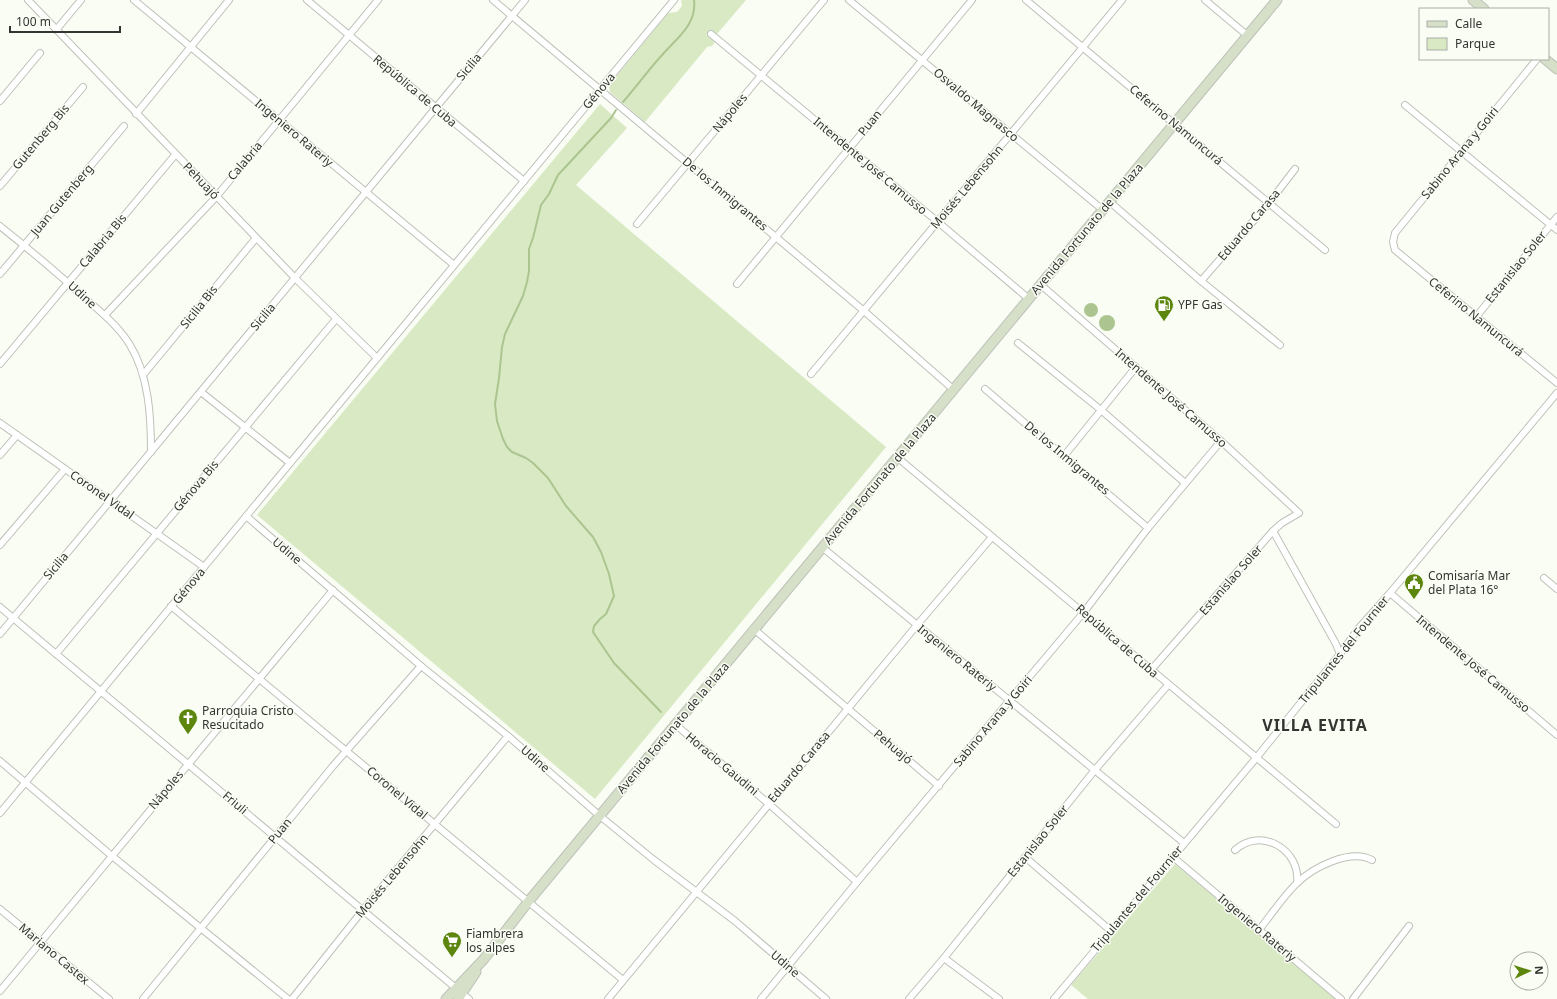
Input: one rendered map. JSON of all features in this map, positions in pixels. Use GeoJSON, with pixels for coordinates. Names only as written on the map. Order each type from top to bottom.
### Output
{"type":"FeatureCollection","features":[{"type":"Feature","properties":{"kind":"main road","name":"Avenida Fortunato de la Plaza"},"geometry":{"type":"LineString","coordinates":[[446,999],[461,995],[484,959],[528,902],[1278,0]]}},
{"type":"Feature","properties":{"kind":"main road"},"geometry":{"type":"LineString","coordinates":[[1473,0],[1483,8]]}},
{"type":"Feature","properties":{"kind":"main road"},"geometry":{"type":"LineString","coordinates":[[1545,60],[1557,69]]}},
{"type":"Feature","properties":{"kind":"street","name":"Pehuajó"},"geometry":{"type":"LineString","coordinates":[[28,0],[175,155],[295,278],[377,358]]}},
{"type":"Feature","properties":{"kind":"street"},"geometry":{"type":"LineString","coordinates":[[56,30],[81,0]]}},
{"type":"Feature","properties":{"kind":"street","name":"Ingeniero Rateriy"},"geometry":{"type":"LineString","coordinates":[[134,0],[454,266]]}},
{"type":"Feature","properties":{"kind":"street"},"geometry":{"type":"LineString","coordinates":[[136,114],[229,0]]}},
{"type":"Feature","properties":{"kind":"street","name":"República de Cuba"},"geometry":{"type":"LineString","coordinates":[[307,0],[524,181]]}},
{"type":"Feature","properties":{"kind":"street","name":"Calabria"},"geometry":{"type":"LineString","coordinates":[[105,315],[216,197],[378,0]]}},
{"type":"Feature","properties":{"kind":"street","name":"De los Inmigrantes"},"geometry":{"type":"LineString","coordinates":[[493,0],[864,310],[954,390]]}},
{"type":"Feature","properties":{"kind":"street","name":"Sicilia"},"geometry":{"type":"LineString","coordinates":[[0,634],[525,0]]}},
{"type":"Feature","properties":{"kind":"street"},"geometry":{"type":"LineString","coordinates":[[664,0],[672,2]]}},
{"type":"Feature","properties":{"kind":"street","name":"Nápoles"},"geometry":{"type":"LineString","coordinates":[[636,224],[688,164],[824,0]]}},
{"type":"Feature","properties":{"kind":"street","name":"Osvaldo Magnasco"},"geometry":{"type":"LineString","coordinates":[[849,0],[1103,210]]}},
{"type":"Feature","properties":{"kind":"street","name":"Puan"},"geometry":{"type":"LineString","coordinates":[[738,284],[972,0]]}},
{"type":"Feature","properties":{"kind":"street","name":"Ceferino Namuncurá"},"geometry":{"type":"LineString","coordinates":[[1026,0],[1175,123],[1325,250]]}},
{"type":"Feature","properties":{"kind":"street","name":"Moisés Lebensohn"},"geometry":{"type":"LineString","coordinates":[[811,374],[1122,0]]}},
{"type":"Feature","properties":{"kind":"street"},"geometry":{"type":"LineString","coordinates":[[1205,0],[1248,36]]}},
{"type":"Feature","properties":{"kind":"street","name":"Génova"},"geometry":{"type":"LineString","coordinates":[[0,813],[672,2]]}},
{"type":"Feature","properties":{"kind":"street","name":"Intendente José Camusso"},"geometry":{"type":"LineString","coordinates":[[711,34],[1029,299]]}},
{"type":"Feature","properties":{"kind":"street"},"geometry":{"type":"LineString","coordinates":[[0,101],[40,53]]}},
{"type":"Feature","properties":{"kind":"street","name":"Sabino Arana y Goiri"},"geometry":{"type":"LineString","coordinates":[[1395,250],[1392,242],[1395,232],[1536,60]]}},
{"type":"Feature","properties":{"kind":"street","name":"Gutenberg Bis"},"geometry":{"type":"LineString","coordinates":[[0,186],[83,87]]}},
{"type":"Feature","properties":{"kind":"street"},"geometry":{"type":"LineString","coordinates":[[1406,105],[1557,230]]}},
{"type":"Feature","properties":{"kind":"street","name":"Juan Gutenberg"},"geometry":{"type":"LineString","coordinates":[[0,274],[124,126]]}},
{"type":"Feature","properties":{"kind":"street","name":"Calabria Bis"},"geometry":{"type":"LineString","coordinates":[[0,364],[175,155]]}},
{"type":"Feature","properties":{"kind":"street","name":"Eduardo Carasa"},"geometry":{"type":"LineString","coordinates":[[1201,281],[1269,204],[1295,169]]}},
{"type":"Feature","properties":{"kind":"street"},"geometry":{"type":"LineString","coordinates":[[1110,202],[1201,281],[1280,346]]}},
{"type":"Feature","properties":{"kind":"street","name":"Estanislao Soler"},"geometry":{"type":"LineString","coordinates":[[1476,317],[1557,217]]}},
{"type":"Feature","properties":{"kind":"street","name":"Udine"},"geometry":{"type":"LineString","coordinates":[[0,226],[105,315],[123,334],[131,346],[143,375],[150,417],[151,452]]}},
{"type":"Feature","properties":{"kind":"street","name":"Sicilia Bis"},"geometry":{"type":"LineString","coordinates":[[143,375],[256,238]]}},
{"type":"Feature","properties":{"kind":"street","name":"Ceferino Namuncurá"},"geometry":{"type":"LineString","coordinates":[[1395,250],[1557,383]]}},
{"type":"Feature","properties":{"kind":"street","name":"Intendente José Camusso"},"geometry":{"type":"LineString","coordinates":[[1041,285],[1221,442],[1299,513]]}},
{"type":"Feature","properties":{"kind":"street","name":"Génova Bis"},"geometry":{"type":"LineString","coordinates":[[56,654],[336,319]]}},
{"type":"Feature","properties":{"kind":"street"},"geometry":{"type":"LineString","coordinates":[[1018,343],[1101,410],[1185,483]]}},
{"type":"Feature","properties":{"kind":"street"},"geometry":{"type":"LineString","coordinates":[[1064,456],[1136,367]]}},
{"type":"Feature","properties":{"kind":"street","name":"De los Inmigrantes"},"geometry":{"type":"LineString","coordinates":[[985,389],[1148,528]]}},
{"type":"Feature","properties":{"kind":"street"},"geometry":{"type":"LineString","coordinates":[[201,392],[290,463]]}},
{"type":"Feature","properties":{"kind":"street","name":"Tripulantes del Fournier"},"geometry":{"type":"LineString","coordinates":[[1054,999],[1257,757],[1340,654],[1358,629],[1390,593],[1557,393]]}},
{"type":"Feature","properties":{"kind":"street","name":"Coronel Vidal"},"geometry":{"type":"LineString","coordinates":[[0,423],[204,567]]}},
{"type":"Feature","properties":{"kind":"street"},"geometry":{"type":"LineString","coordinates":[[0,455],[17,435]]}},
{"type":"Feature","properties":{"kind":"street","name":"Sabino Arana y Goiri"},"geometry":{"type":"LineString","coordinates":[[761,999],[857,882],[1084,612],[1148,528],[1221,442]]}},
{"type":"Feature","properties":{"kind":"street","name":"República de Cuba"},"geometry":{"type":"LineString","coordinates":[[898,458],[1336,824]]}},
{"type":"Feature","properties":{"kind":"street"},"geometry":{"type":"LineString","coordinates":[[0,545],[65,469]]}},
{"type":"Feature","properties":{"kind":"street","name":"Estanislao Soler"},"geometry":{"type":"LineString","coordinates":[[1151,670],[1273,531],[1282,523],[1299,513]]}},
{"type":"Feature","properties":{"kind":"street","name":"Udine"},"geometry":{"type":"LineString","coordinates":[[246,516],[421,666],[508,736],[600,816],[735,921],[826,999]]}},
{"type":"Feature","properties":{"kind":"street"},"geometry":{"type":"LineString","coordinates":[[1273,531],[1336,644],[1340,654]]}},
{"type":"Feature","properties":{"kind":"street","name":"Eduardo Carasa"},"geometry":{"type":"LineString","coordinates":[[608,999],[847,708],[992,536]]}},
{"type":"Feature","properties":{"kind":"street","name":"Ingeniero Rateriy"},"geometry":{"type":"LineString","coordinates":[[823,548],[1184,843]]}},
{"type":"Feature","properties":{"kind":"street"},"geometry":{"type":"LineString","coordinates":[[1544,578],[1557,589]]}},
{"type":"Feature","properties":{"kind":"street","name":"Nápoles"},"geometry":{"type":"LineString","coordinates":[[0,991],[333,590]]}},
{"type":"Feature","properties":{"kind":"street","name":"Intendente José Camusso"},"geometry":{"type":"LineString","coordinates":[[1390,593],[1557,736]]}},
{"type":"Feature","properties":{"kind":"street","name":"Coronel Vidal"},"geometry":{"type":"LineString","coordinates":[[171,606],[623,980]]}},
{"type":"Feature","properties":{"kind":"street","name":"Friuli"},"geometry":{"type":"LineString","coordinates":[[0,607],[363,910],[461,995]]}},
{"type":"Feature","properties":{"kind":"street","name":"Pehuajó"},"geometry":{"type":"LineString","coordinates":[[755,630],[939,786]]}},
{"type":"Feature","properties":{"kind":"street","name":"Puan"},"geometry":{"type":"LineString","coordinates":[[142,999],[346,751],[421,666]]}},
{"type":"Feature","properties":{"kind":"street","name":"Estanislao Soler"},"geometry":{"type":"LineString","coordinates":[[909,999],[944,958],[1094,771],[1168,685]]}},
{"type":"Feature","properties":{"kind":"street","name":"Horacio Gaudini"},"geometry":{"type":"LineString","coordinates":[[676,725],[769,804],[857,882]]}},
{"type":"Feature","properties":{"kind":"street","name":"Moisés Lebensohn"},"geometry":{"type":"LineString","coordinates":[[292,999],[363,910],[508,736]]}},
{"type":"Feature","properties":{"kind":"street"},"geometry":{"type":"LineString","coordinates":[[0,762],[112,856],[288,999]]}},
{"type":"Feature","properties":{"kind":"street"},"geometry":{"type":"LineString","coordinates":[[1235,850],[1242,844],[1254,840],[1268,841],[1282,848],[1288,854],[1296,869],[1298,876],[1297,884]]}},
{"type":"Feature","properties":{"kind":"street"},"geometry":{"type":"LineString","coordinates":[[1025,857],[1111,931]]}},
{"type":"Feature","properties":{"kind":"street","name":"Ingeniero Rateriy"},"geometry":{"type":"LineString","coordinates":[[1173,857],[1341,999]]}},
{"type":"Feature","properties":{"kind":"street"},"geometry":{"type":"LineString","coordinates":[[1258,930],[1297,884],[1321,866],[1333,861],[1360,857],[1372,860]]}},
{"type":"Feature","properties":{"kind":"street","name":"Mariano Castex"},"geometry":{"type":"LineString","coordinates":[[0,909],[109,999]]}},
{"type":"Feature","properties":{"kind":"street"},"geometry":{"type":"LineString","coordinates":[[1353,999],[1410,926]]}},
{"type":"Feature","properties":{"kind":"street"},"geometry":{"type":"LineString","coordinates":[[944,958],[999,999]]}},
{"type":"Feature","properties":{"kind":"green space"},"geometry":{"type":"Polygon","coordinates":[[[681,0],[746,0],[717,34],[711,30],[706,35],[715,42],[712,46],[707,47],[645,122],[610,92],[609,85],[668,13],[677,12],[682,6],[681,0]]]}},
{"type":"Feature","properties":{"kind":"green space"},"geometry":{"type":"Polygon","coordinates":[[[600,104],[627,128],[576,185],[886,447],[595,799],[257,515],[600,104]]]}},
{"type":"Feature","properties":{"kind":"green space"},"geometry":{"type":"Polygon","coordinates":[[[1175,864],[1336,999],[1088,999],[1071,985],[1175,864]]]}},
{"type":"Feature","properties":{"kind":"shaded area"},"geometry":{"type":"Polygon","coordinates":[[[1088,303],[1094,303],[1098,307],[1098,313],[1094,317],[1088,317],[1084,313],[1084,307],[1088,303]]]}},
{"type":"Feature","properties":{"kind":"shaded area"},"geometry":{"type":"Polygon","coordinates":[[[1107,315],[1113,317],[1115,323],[1113,329],[1107,331],[1101,329],[1099,323],[1101,317],[1107,315]]]}},
{"type":"Feature","properties":{"kind":"waterway"},"geometry":{"type":"LineString","coordinates":[[623,102],[685,30],[692,16],[694,0]]}},
{"type":"Feature","properties":{"kind":"waterway"},"geometry":{"type":"LineString","coordinates":[[616,110],[611,118],[558,175],[549,194],[541,205],[529,249],[529,271],[527,282],[523,296],[505,334],[495,404],[497,421],[507,447],[512,452],[533,463],[548,478],[566,506],[593,537],[601,552],[609,574],[614,596],[606,614],[594,626],[593,632],[614,663],[661,712]]}},
{"type":"Feature","properties":{"kind":"place","name":"YPF Gas"},"geometry":{"type":"Point","coordinates":[1164,322]}},
{"type":"Feature","properties":{"kind":"place","name":"Comisaría Mar del Plata 16°"},"geometry":{"type":"Point","coordinates":[1414,600]}},
{"type":"Feature","properties":{"kind":"place","name":"Parroquia Cristo Resucitado"},"geometry":{"type":"Point","coordinates":[188,735]}},
{"type":"Feature","properties":{"kind":"place","name":"Fiambrera los alpes"},"geometry":{"type":"Point","coordinates":[452,958]}},
{"type":"Feature","properties":{"kind":"district","name":"VILLA EVITA"},"geometry":{"type":"Point","coordinates":[1315,725]}}]}
